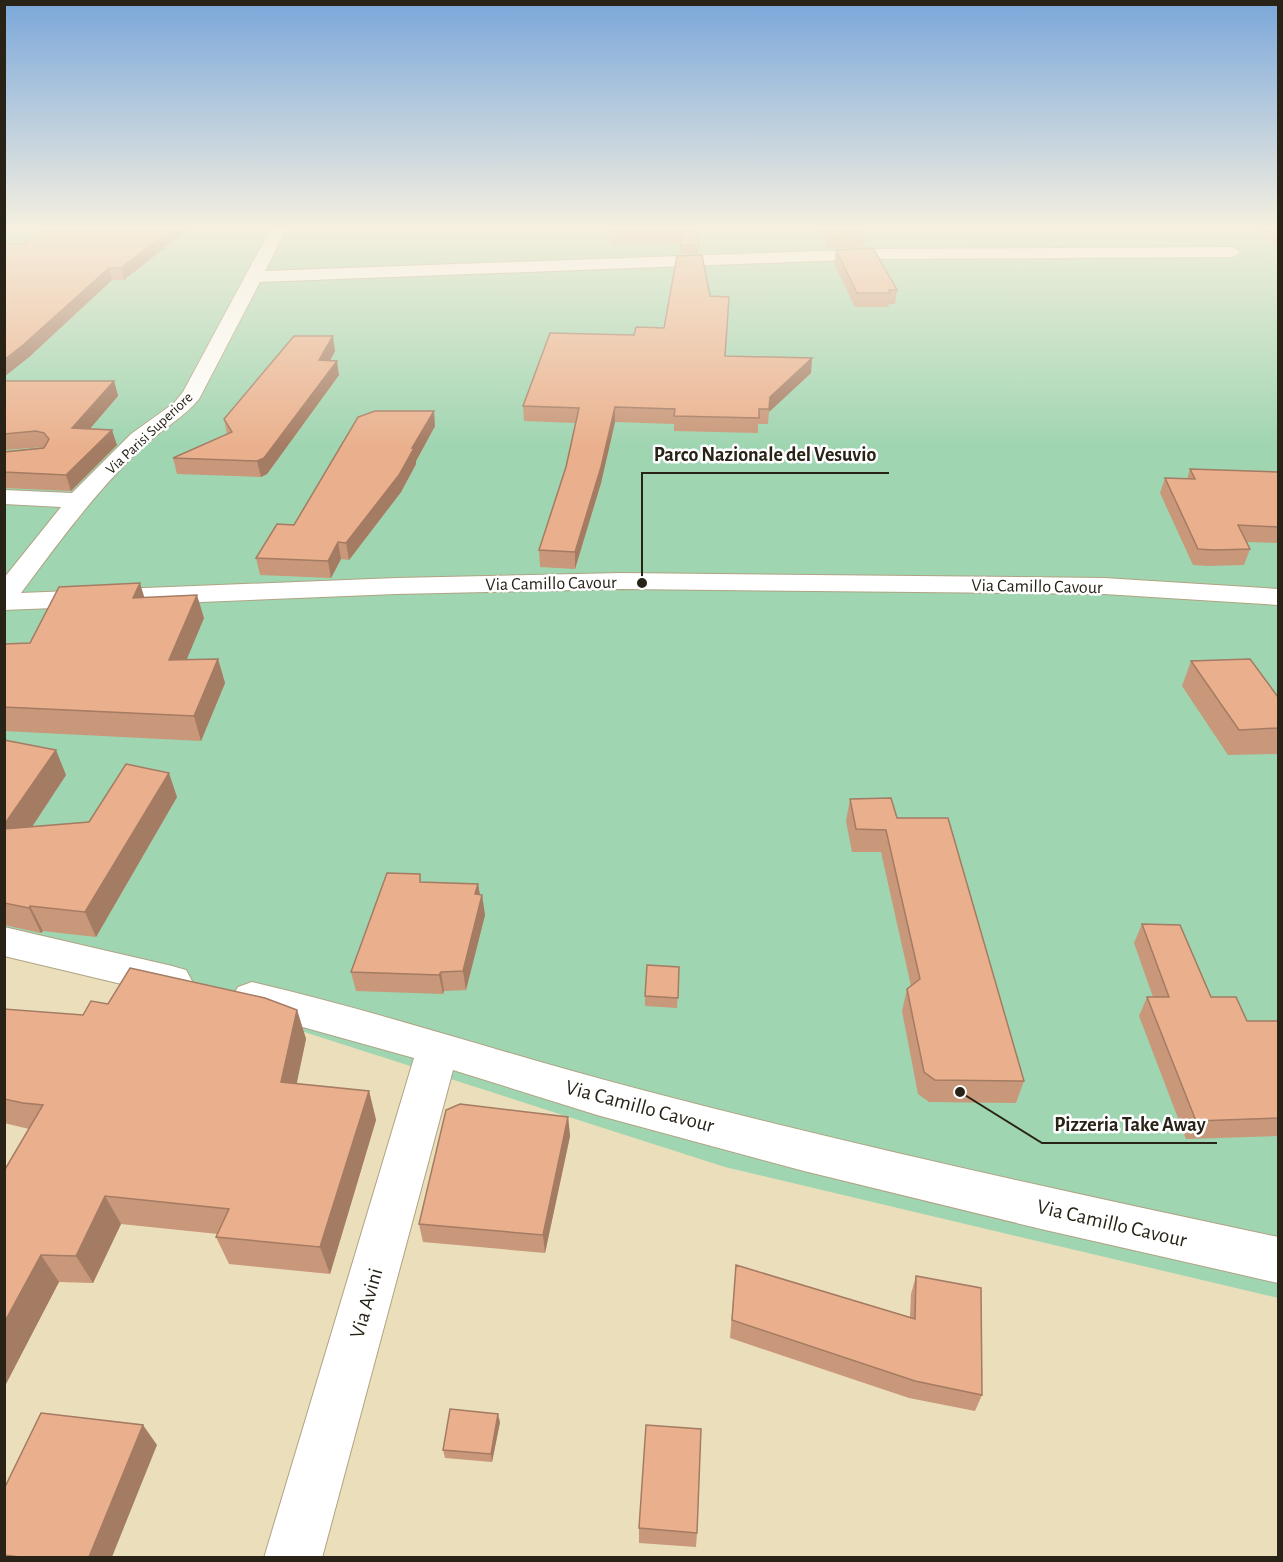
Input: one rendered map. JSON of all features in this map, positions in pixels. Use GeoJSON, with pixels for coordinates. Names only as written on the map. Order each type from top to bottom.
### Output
{"type":"FeatureCollection","features":[{"type":"Feature","properties":{"kind":"street","name":"Via Parisi Superiore"},"geometry":{"type":"LineString","coordinates":[[4,597],[78,501],[139,439],[181,407],[192,394],[239,303]]}},
{"type":"Feature","properties":{"kind":"street"},"geometry":{"type":"LineString","coordinates":[[4,497],[78,501]]}},
{"type":"Feature","properties":{"kind":"street","name":"Via Camillo Cavour"},"geometry":{"type":"LineString","coordinates":[[4,602],[396,586],[622,581],[1104,586],[1278,597]]}},
{"type":"Feature","properties":{"kind":"street","name":"Via Camillo Cavour"},"geometry":{"type":"LineString","coordinates":[[4,941],[268,1002],[438,1048],[645,1110],[1071,1215],[1278,1260]]}},
{"type":"Feature","properties":{"kind":"street","name":"Via Avini"},"geometry":{"type":"LineString","coordinates":[[293,1557],[438,1048]]}},
{"type":"Feature","properties":{"kind":"green space"},"geometry":{"type":"Polygon","coordinates":[[[4,303],[1278,303],[1278,1298],[725,1167],[5,936],[4,303]]]}},
{"type":"Feature","properties":{"kind":"building"},"geometry":{"type":"Polygon","coordinates":[[[4,303],[70,303],[23,345],[4,360],[4,303]]]}},
{"type":"Feature","properties":{"kind":"building"},"geometry":{"type":"Polygon","coordinates":[[[669,303],[729,303],[725,356],[812,358],[770,397],[769,409],[759,409],[759,418],[674,416],[675,409],[615,407],[601,467],[575,552],[539,550],[566,467],[579,408],[523,406],[550,333],[634,335],[636,327],[664,328],[669,303]]]}},
{"type":"Feature","properties":{"kind":"building"},"geometry":{"type":"Polygon","coordinates":[[[294,336],[333,336],[319,360],[337,361],[264,458],[257,461],[173,458],[232,432],[224,419],[294,336]]]}},
{"type":"Feature","properties":{"kind":"building"},"geometry":{"type":"Polygon","coordinates":[[[4,381],[114,381],[72,428],[112,430],[66,475],[4,472],[4,452],[44,448],[49,439],[44,433],[36,431],[4,434],[4,381]]]}},
{"type":"Feature","properties":{"kind":"building"},"geometry":{"type":"Polygon","coordinates":[[[375,411],[434,411],[399,475],[346,543],[338,542],[328,561],[256,558],[277,524],[294,525],[358,417],[375,411]]]}},
{"type":"Feature","properties":{"kind":"building"},"geometry":{"type":"Polygon","coordinates":[[[1190,469],[1278,472],[1278,527],[1238,525],[1250,549],[1198,549],[1165,478],[1195,479],[1190,469]]]}},
{"type":"Feature","properties":{"kind":"building"},"geometry":{"type":"Polygon","coordinates":[[[140,583],[133,598],[197,595],[169,660],[218,659],[194,716],[4,707],[4,644],[30,643],[59,587],[140,583]]]}},
{"type":"Feature","properties":{"kind":"building"},"geometry":{"type":"Polygon","coordinates":[[[1250,659],[1278,697],[1278,728],[1239,730],[1191,661],[1250,659]]]}},
{"type":"Feature","properties":{"kind":"building"},"geometry":{"type":"Polygon","coordinates":[[[4,740],[56,750],[4,825],[4,740]]]}},
{"type":"Feature","properties":{"kind":"building"},"geometry":{"type":"Polygon","coordinates":[[[126,764],[169,773],[85,912],[30,906],[29,908],[4,903],[4,829],[89,822],[126,764]]]}},
{"type":"Feature","properties":{"kind":"building"},"geometry":{"type":"Polygon","coordinates":[[[891,798],[897,818],[948,818],[1024,1081],[935,1080],[924,1072],[907,989],[920,979],[886,830],[856,829],[850,799],[891,798]]]}},
{"type":"Feature","properties":{"kind":"building"},"geometry":{"type":"Polygon","coordinates":[[[387,873],[420,874],[420,882],[478,884],[475,894],[482,895],[463,971],[441,972],[439,975],[351,972],[387,873]]]}},
{"type":"Feature","properties":{"kind":"building"},"geometry":{"type":"Polygon","coordinates":[[[1142,924],[1180,925],[1211,997],[1236,997],[1247,1021],[1278,1021],[1278,1118],[1196,1121],[1147,997],[1169,997],[1142,924]]]}},
{"type":"Feature","properties":{"kind":"building"},"geometry":{"type":"Polygon","coordinates":[[[647,965],[679,967],[678,998],[645,996],[647,965]]]}},
{"type":"Feature","properties":{"kind":"building"},"geometry":{"type":"Polygon","coordinates":[[[130,968],[265,998],[297,1010],[281,1082],[369,1091],[320,1247],[216,1237],[229,1209],[105,1196],[76,1256],[41,1255],[4,1323],[4,1171],[43,1105],[4,1099],[4,1009],[83,1015],[91,1001],[108,1004],[130,968]]]}},
{"type":"Feature","properties":{"kind":"building"},"geometry":{"type":"Polygon","coordinates":[[[460,1104],[568,1117],[543,1235],[419,1224],[446,1110],[460,1104]]]}},
{"type":"Feature","properties":{"kind":"building"},"geometry":{"type":"Polygon","coordinates":[[[736,1265],[915,1319],[916,1276],[981,1288],[982,1395],[915,1381],[732,1320],[736,1265]]]}},
{"type":"Feature","properties":{"kind":"building"},"geometry":{"type":"Polygon","coordinates":[[[450,1409],[498,1414],[491,1454],[443,1450],[450,1409]]]}},
{"type":"Feature","properties":{"kind":"building"},"geometry":{"type":"Polygon","coordinates":[[[41,1413],[143,1425],[89,1557],[4,1555],[4,1489],[41,1413]]]}},
{"type":"Feature","properties":{"kind":"building"},"geometry":{"type":"Polygon","coordinates":[[[646,1425],[701,1429],[697,1533],[639,1528],[646,1425]]]}},
{"type":"Feature","properties":{"kind":"place","name":"Parco Nazionale del Vesuvio"},"geometry":{"type":"Point","coordinates":[642,583]}},
{"type":"Feature","properties":{"kind":"place","name":"Pizzeria Take Away"},"geometry":{"type":"Point","coordinates":[960,1092]}}]}
